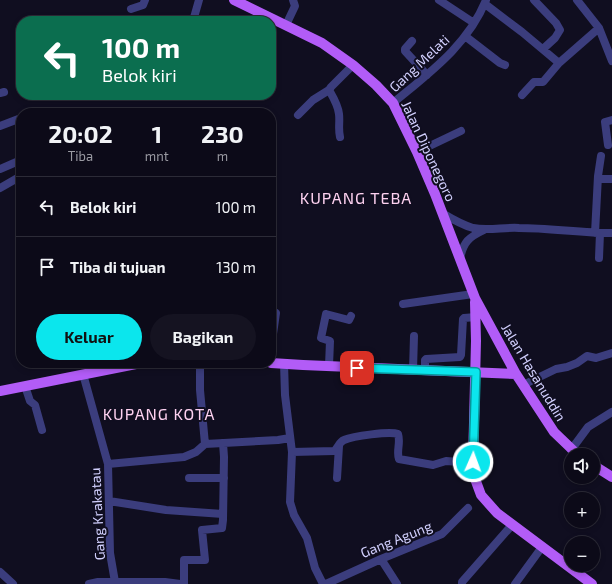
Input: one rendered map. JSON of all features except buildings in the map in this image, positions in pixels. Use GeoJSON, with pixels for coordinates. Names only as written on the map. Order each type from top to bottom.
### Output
{"type":"FeatureCollection","features":[{"type":"Feature","properties":{"kind":"main road","name":"Jalan Diponegoro"},"geometry":{"type":"LineString","coordinates":[[244,2],[270,16]]}},
{"type":"Feature","properties":{"kind":"main road","name":"Jalan Diponegoro"},"geometry":{"type":"LineString","coordinates":[[276,20],[322,43],[353,65],[394,103],[417,152],[474,296]]}},
{"type":"Feature","properties":{"kind":"main road"},"geometry":{"type":"LineString","coordinates":[[474,296],[476,317],[476,372],[473,462],[474,476],[481,495],[512,525],[585,582]]}},
{"type":"Feature","properties":{"kind":"main road","name":"Jalan Hasanuddin"},"geometry":{"type":"LineString","coordinates":[[474,296],[516,374],[554,432],[569,448]]}},
{"type":"Feature","properties":{"kind":"main road"},"geometry":{"type":"LineString","coordinates":[[476,341],[481,332],[492,330]]}},
{"type":"Feature","properties":{"kind":"main road"},"geometry":{"type":"LineString","coordinates":[[276,363],[516,374]]}},
{"type":"Feature","properties":{"kind":"main road"},"geometry":{"type":"LineString","coordinates":[[0,391],[115,368]]}},
{"type":"Feature","properties":{"kind":"main road"},"geometry":{"type":"LineString","coordinates":[[600,469],[612,477]]}},
{"type":"Feature","properties":{"kind":"street"},"geometry":{"type":"LineString","coordinates":[[131,9],[143,4],[145,0]]}},
{"type":"Feature","properties":{"kind":"street"},"geometry":{"type":"LineString","coordinates":[[194,16],[199,0]]}},
{"type":"Feature","properties":{"kind":"street"},"geometry":{"type":"LineString","coordinates":[[286,25],[295,6],[293,0]]}},
{"type":"Feature","properties":{"kind":"street"},"geometry":{"type":"LineString","coordinates":[[440,0],[474,23]]}},
{"type":"Feature","properties":{"kind":"street"},"geometry":{"type":"LineString","coordinates":[[534,0],[556,23],[560,30],[555,38],[543,49]]}},
{"type":"Feature","properties":{"kind":"street"},"geometry":{"type":"LineString","coordinates":[[576,0],[599,28],[612,61]]}},
{"type":"Feature","properties":{"kind":"street"},"geometry":{"type":"LineString","coordinates":[[486,2],[559,63]]}},
{"type":"Feature","properties":{"kind":"street","name":"Gang Melati"},"geometry":{"type":"LineString","coordinates":[[394,103],[445,60],[466,36],[486,2]]}},
{"type":"Feature","properties":{"kind":"street"},"geometry":{"type":"LineString","coordinates":[[522,95],[534,82],[543,82],[559,63],[599,28]]}},
{"type":"Feature","properties":{"kind":"street"},"geometry":{"type":"LineString","coordinates":[[466,36],[505,65]]}},
{"type":"Feature","properties":{"kind":"street"},"geometry":{"type":"LineString","coordinates":[[412,41],[405,51],[426,75]]}},
{"type":"Feature","properties":{"kind":"street"},"geometry":{"type":"LineString","coordinates":[[298,115],[313,100],[329,90],[353,65]]}},
{"type":"Feature","properties":{"kind":"street"},"geometry":{"type":"LineString","coordinates":[[329,90],[338,110],[338,128],[340,136]]}},
{"type":"Feature","properties":{"kind":"street"},"geometry":{"type":"LineString","coordinates":[[0,126],[16,120]]}},
{"type":"Feature","properties":{"kind":"street"},"geometry":{"type":"LineString","coordinates":[[608,145],[605,122],[612,120]]}},
{"type":"Feature","properties":{"kind":"street"},"geometry":{"type":"LineString","coordinates":[[417,152],[461,131]]}},
{"type":"Feature","properties":{"kind":"street"},"geometry":{"type":"LineString","coordinates":[[599,258],[598,180],[601,156]]}},
{"type":"Feature","properties":{"kind":"street"},"geometry":{"type":"LineString","coordinates":[[0,169],[16,162]]}},
{"type":"Feature","properties":{"kind":"street"},"geometry":{"type":"LineString","coordinates":[[0,188],[16,179]]}},
{"type":"Feature","properties":{"kind":"street"},"geometry":{"type":"LineString","coordinates":[[598,180],[612,179]]}},
{"type":"Feature","properties":{"kind":"street"},"geometry":{"type":"LineString","coordinates":[[442,213],[472,228],[484,230],[518,228],[612,233]]}},
{"type":"Feature","properties":{"kind":"street"},"geometry":{"type":"LineString","coordinates":[[460,259],[461,250],[465,242],[473,235],[484,230]]}},
{"type":"Feature","properties":{"kind":"street"},"geometry":{"type":"LineString","coordinates":[[403,304],[474,296]]}},
{"type":"Feature","properties":{"kind":"street"},"geometry":{"type":"LineString","coordinates":[[329,366],[330,341],[321,338],[326,314],[349,320],[351,316]]}},
{"type":"Feature","properties":{"kind":"street"},"geometry":{"type":"LineString","coordinates":[[425,370],[426,359],[460,357],[463,319],[476,317]]}},
{"type":"Feature","properties":{"kind":"street"},"geometry":{"type":"LineString","coordinates":[[413,370],[414,336]]}},
{"type":"Feature","properties":{"kind":"street"},"geometry":{"type":"LineString","coordinates":[[523,385],[556,369],[577,363],[587,356],[596,358],[612,353]]}},
{"type":"Feature","properties":{"kind":"street"},"geometry":{"type":"LineString","coordinates":[[284,363],[285,395],[292,452],[290,502],[294,515],[307,538],[315,568],[322,584]]}},
{"type":"Feature","properties":{"kind":"street"},"geometry":{"type":"LineString","coordinates":[[200,368],[200,390],[205,444]]}},
{"type":"Feature","properties":{"kind":"street","name":"Gang Krakatau"},"geometry":{"type":"LineString","coordinates":[[83,374],[108,464],[110,553],[115,583]]}},
{"type":"Feature","properties":{"kind":"street"},"geometry":{"type":"LineString","coordinates":[[25,386],[30,401],[34,405],[42,430]]}},
{"type":"Feature","properties":{"kind":"street"},"geometry":{"type":"LineString","coordinates":[[577,448],[588,427],[612,412]]}},
{"type":"Feature","properties":{"kind":"street"},"geometry":{"type":"LineString","coordinates":[[292,452],[334,451],[340,443],[347,439],[394,433],[398,434],[400,441],[399,459],[433,465],[446,461],[473,462]]}},
{"type":"Feature","properties":{"kind":"street"},"geometry":{"type":"LineString","coordinates":[[108,464],[184,456],[196,452],[205,444],[290,438]]}},
{"type":"Feature","properties":{"kind":"street"},"geometry":{"type":"LineString","coordinates":[[184,584],[184,560],[205,560],[202,530],[222,528],[224,478],[223,443]]}},
{"type":"Feature","properties":{"kind":"street"},"geometry":{"type":"LineString","coordinates":[[337,478],[339,446]]}},
{"type":"Feature","properties":{"kind":"street"},"geometry":{"type":"LineString","coordinates":[[189,478],[224,478]]}},
{"type":"Feature","properties":{"kind":"street"},"geometry":{"type":"LineString","coordinates":[[109,501],[166,510],[223,514]]}},
{"type":"Feature","properties":{"kind":"street","name":"Gang Agung"},"geometry":{"type":"LineString","coordinates":[[326,584],[442,534],[468,508]]}},
{"type":"Feature","properties":{"kind":"street"},"geometry":{"type":"LineString","coordinates":[[462,584],[462,582],[512,525]]}},
{"type":"Feature","properties":{"kind":"street"},"geometry":{"type":"LineString","coordinates":[[515,584],[542,547]]}},
{"type":"Feature","properties":{"kind":"street"},"geometry":{"type":"LineString","coordinates":[[381,559],[397,584]]}},
{"type":"Feature","properties":{"kind":"street"},"geometry":{"type":"LineString","coordinates":[[0,572],[13,584]]}},
{"type":"Feature","properties":{"kind":"street"},"geometry":{"type":"LineString","coordinates":[[89,584],[95,582],[165,582],[180,584]]}},
{"type":"Feature","properties":{"kind":"district","name":"KUPANG TEBA"},"geometry":{"type":"Point","coordinates":[356,197]}},
{"type":"Feature","properties":{"kind":"district","name":"KUPANG KOTA"},"geometry":{"type":"Point","coordinates":[159,413]}},
{"type":"Feature","properties":{"kind":"route"},"geometry":{"type":"LineString","coordinates":[[357,368],[476,372],[473,462]]}}]}
